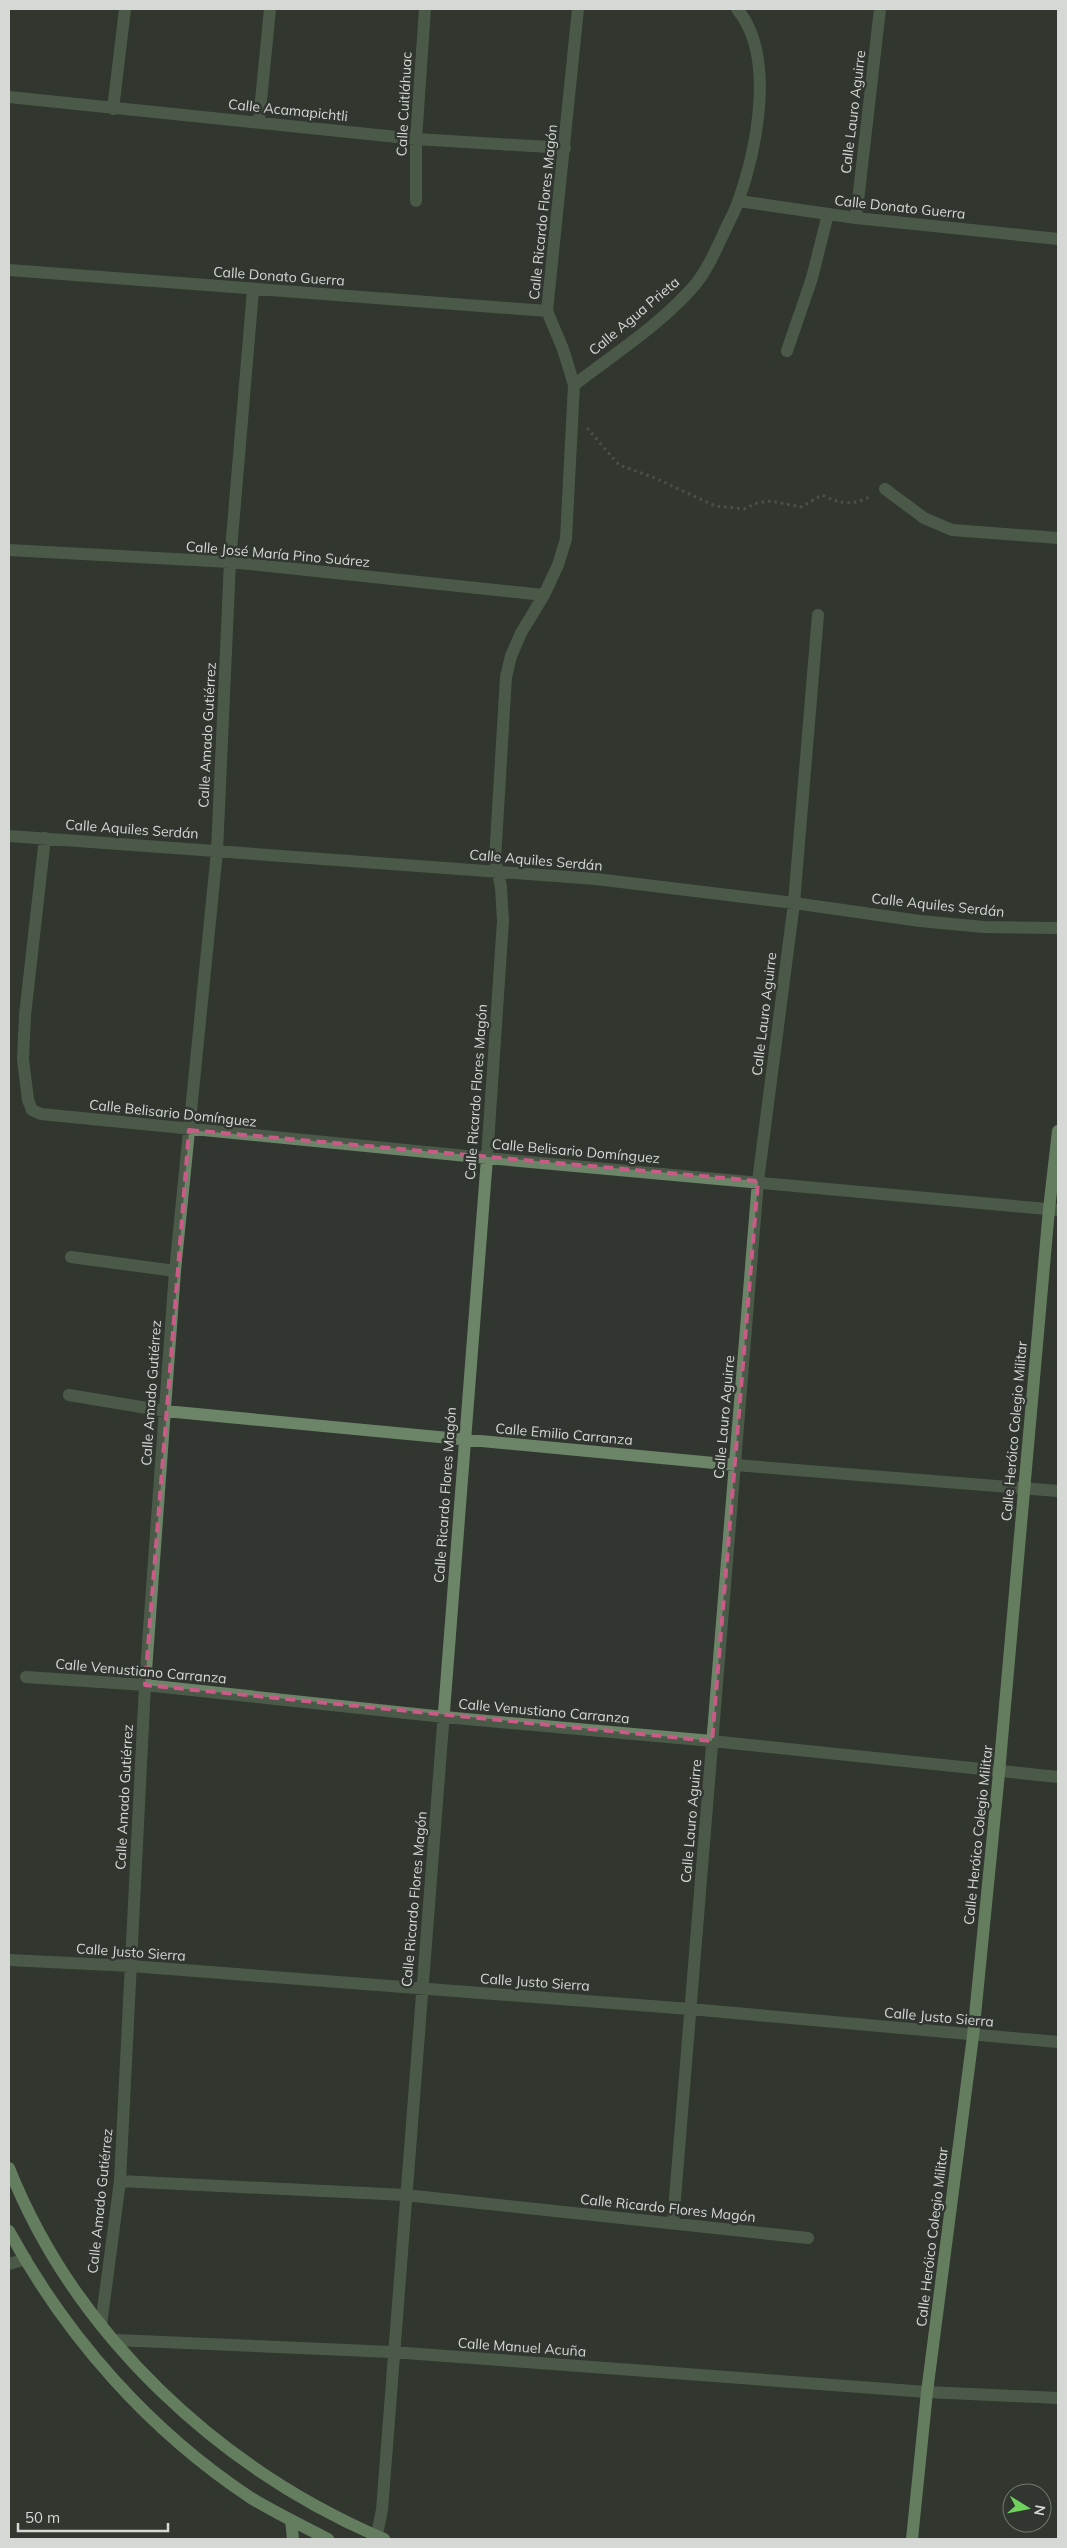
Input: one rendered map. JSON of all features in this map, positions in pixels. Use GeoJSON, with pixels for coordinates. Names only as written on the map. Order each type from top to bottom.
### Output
{"type":"FeatureCollection","features":[{"type":"Feature","properties":{"kind":"main road","name":"Calle Heróico Colegio Militar"},"geometry":{"type":"LineString","coordinates":[[912,2539],[927,2392],[973,2036],[1024,1488],[1053,1210],[1058,1131]]}},
{"type":"Feature","properties":{"kind":"main road"},"geometry":{"type":"LineString","coordinates":[[9,2168],[18,2193],[48,2248],[101,2325],[149,2380],[221,2443],[266,2476],[379,2538]]}},
{"type":"Feature","properties":{"kind":"main road"},"geometry":{"type":"LineString","coordinates":[[9,2231],[70,2327],[132,2400],[206,2466],[252,2498],[328,2539]]}},
{"type":"Feature","properties":{"kind":"main road"},"geometry":{"type":"LineString","coordinates":[[291,2520],[293,2539]]}},
{"type":"Feature","properties":{"kind":"street"},"geometry":{"type":"LineString","coordinates":[[113,109],[125,9]]}},
{"type":"Feature","properties":{"kind":"street"},"geometry":{"type":"LineString","coordinates":[[259,121],[270,9]]}},
{"type":"Feature","properties":{"kind":"street","name":"Calle Cuitláhuac"},"geometry":{"type":"LineString","coordinates":[[416,201],[416,139],[425,9]]}},
{"type":"Feature","properties":{"kind":"street","name":"Calle Ricardo Flores Magón"},"geometry":{"type":"LineString","coordinates":[[379,2538],[392,2352],[444,1717],[503,921],[503,902],[497,871],[495,838],[506,677],[511,656],[521,633],[544,595],[558,565],[566,539],[574,385],[563,349],[547,311],[578,9]]}},
{"type":"Feature","properties":{"kind":"street","name":"Calle Agua Prieta"},"geometry":{"type":"LineString","coordinates":[[574,385],[647,329],[694,286],[709,264],[739,201],[752,157],[760,86],[755,49],[750,32],[737,9]]}},
{"type":"Feature","properties":{"kind":"street","name":"Calle Lauro Aguirre"},"geometry":{"type":"LineString","coordinates":[[856,218],[880,9]]}},
{"type":"Feature","properties":{"kind":"street","name":"Calle Acamapichtli"},"geometry":{"type":"LineString","coordinates":[[9,96],[113,109],[259,121],[416,139],[565,148]]}},
{"type":"Feature","properties":{"kind":"street","name":"Calle Donato Guerra"},"geometry":{"type":"LineString","coordinates":[[739,201],[856,218],[1058,239]]}},
{"type":"Feature","properties":{"kind":"street"},"geometry":{"type":"LineString","coordinates":[[787,351],[812,278],[828,214]]}},
{"type":"Feature","properties":{"kind":"street","name":"Calle Donato Guerra"},"geometry":{"type":"LineString","coordinates":[[9,270],[547,311]]}},
{"type":"Feature","properties":{"kind":"street","name":"Calle Amado Gutiérrez"},"geometry":{"type":"LineString","coordinates":[[101,2325],[120,2182],[144,1685],[175,1271],[217,851],[230,562],[253,290]]}},
{"type":"Feature","properties":{"kind":"street"},"geometry":{"type":"LineString","coordinates":[[885,489],[924,518],[952,530],[1058,538]]}},
{"type":"Feature","properties":{"kind":"street","name":"Calle José María Pino Suárez"},"geometry":{"type":"LineString","coordinates":[[9,550],[230,562],[544,595]]}},
{"type":"Feature","properties":{"kind":"street","name":"Calle Lauro Aguirre"},"geometry":{"type":"LineString","coordinates":[[673,2223],[758,1181],[794,903],[818,615]]}},
{"type":"Feature","properties":{"kind":"street","name":"Calle Aquiles Serdán"},"geometry":{"type":"LineString","coordinates":[[9,836],[596,879],[794,903],[920,921],[984,927],[1058,928]]}},
{"type":"Feature","properties":{"kind":"street","name":"Calle Belisario Domínguez"},"geometry":{"type":"LineString","coordinates":[[45,838],[25,1015],[25,1085],[32,1110],[51,1117],[486,1158],[758,1181],[1053,1210]]}},
{"type":"Feature","properties":{"kind":"street"},"geometry":{"type":"LineString","coordinates":[[71,1257],[175,1271]]}},
{"type":"Feature","properties":{"kind":"street","name":"Calle Emilio Carranza"},"geometry":{"type":"LineString","coordinates":[[69,1395],[165,1412],[735,1465],[1058,1491]]}},
{"type":"Feature","properties":{"kind":"street","name":"Calle Venustiano Carranza"},"geometry":{"type":"LineString","coordinates":[[26,1677],[144,1685],[444,1717],[712,1741],[1058,1777]]}},
{"type":"Feature","properties":{"kind":"street","name":"Calle Justo Sierra"},"geometry":{"type":"LineString","coordinates":[[9,1960],[131,1966],[690,2008],[973,2036],[1058,2042]]}},
{"type":"Feature","properties":{"kind":"street","name":"Calle Ricardo Flores Magón"},"geometry":{"type":"LineString","coordinates":[[120,2182],[405,2195],[808,2238]]}},
{"type":"Feature","properties":{"kind":"street"},"geometry":{"type":"LineString","coordinates":[[9,2264],[26,2259]]}},
{"type":"Feature","properties":{"kind":"street","name":"Calle Manuel Acuña"},"geometry":{"type":"LineString","coordinates":[[115,2340],[392,2352],[927,2392],[1058,2398]]}},
{"type":"Feature","properties":{"kind":"path"},"geometry":{"type":"LineString","coordinates":[[574,412],[619,464],[655,478],[715,506],[744,509],[757,503],[771,501],[801,507],[822,495],[836,502],[849,504],[864,500],[885,489]]}},
{"type":"Feature","properties":{"kind":"highlighted area"},"geometry":{"type":"Polygon","coordinates":[[[189,1130],[758,1181],[712,1741],[145,1685],[189,1130]]]}}]}
